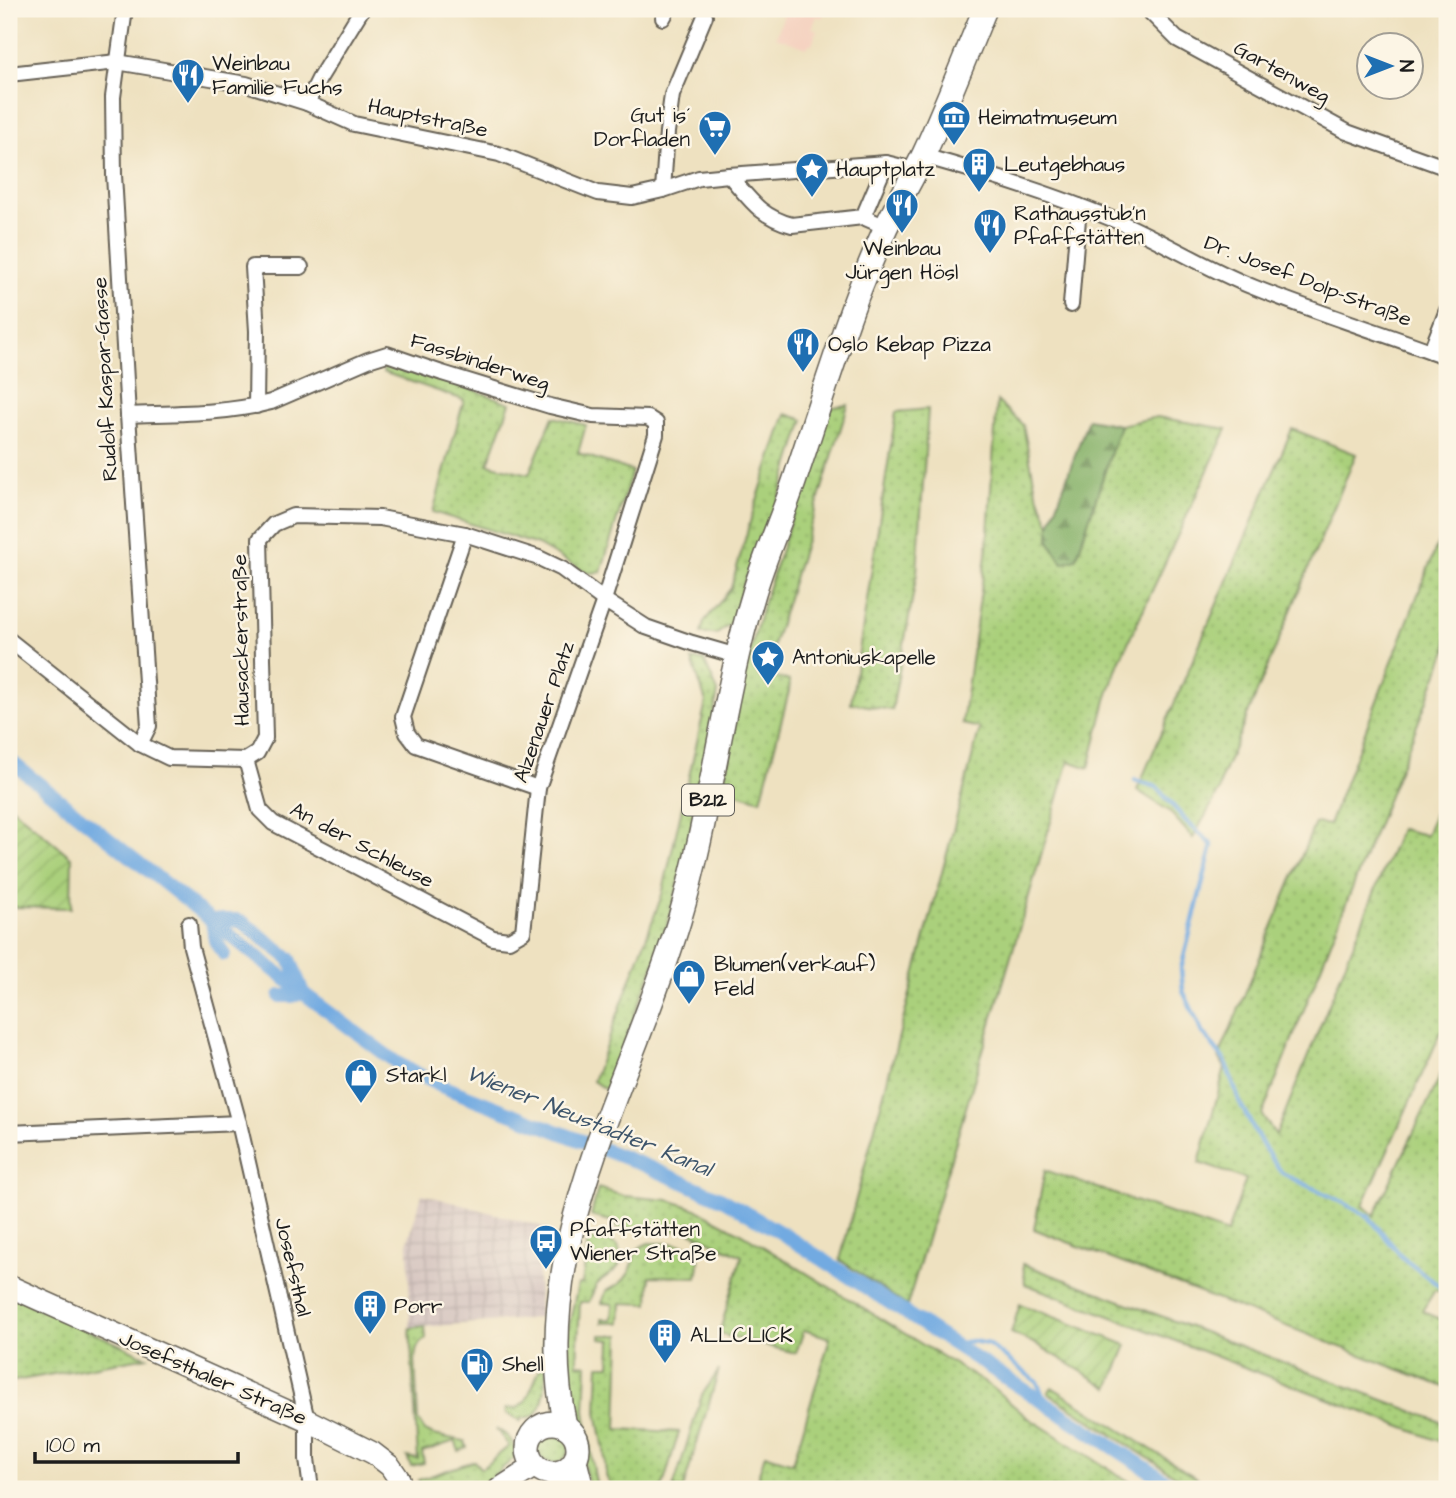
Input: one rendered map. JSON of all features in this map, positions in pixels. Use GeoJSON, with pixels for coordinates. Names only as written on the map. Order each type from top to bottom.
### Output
{"type":"FeatureCollection","features":[{"type":"Feature","properties":{"kind":"main road","name":"B212"},"geometry":{"type":"LineString","coordinates":[[556,1425],[563,1271],[573,1223],[602,1131],[660,982],[680,920],[696,858],[737,656],[754,591],[797,475],[857,295],[886,227],[919,163],[985,9]]}},
{"type":"Feature","properties":{"kind":"main road","name":"B212"},"geometry":{"type":"LineString","coordinates":[[559,1472],[578,1453],[576,1437],[572,1430],[556,1425],[537,1428],[528,1446],[529,1456],[559,1472],[582,1489]]}},
{"type":"Feature","properties":{"kind":"street","name":"Rudolf Kaspar-Gasse"},"geometry":{"type":"LineString","coordinates":[[125,9],[113,97],[114,175],[149,726],[141,744]]}},
{"type":"Feature","properties":{"kind":"street"},"geometry":{"type":"LineString","coordinates":[[307,103],[362,9]]}},
{"type":"Feature","properties":{"kind":"street"},"geometry":{"type":"LineString","coordinates":[[663,190],[672,95],[703,12],[719,9]]}},
{"type":"Feature","properties":{"kind":"street","name":"Gartenweg"},"geometry":{"type":"LineString","coordinates":[[1147,9],[1177,39],[1347,132],[1447,168]]}},
{"type":"Feature","properties":{"kind":"street","name":"Hauptstraße"},"geometry":{"type":"LineString","coordinates":[[9,74],[117,62],[246,84],[307,103],[354,124],[499,154],[598,193],[632,197],[699,178],[729,174]]}},
{"type":"Feature","properties":{"kind":"street"},"geometry":{"type":"LineString","coordinates":[[863,217],[886,163]]}},
{"type":"Feature","properties":{"kind":"street"},"geometry":{"type":"LineString","coordinates":[[729,174],[919,163]]}},
{"type":"Feature","properties":{"kind":"street","name":"Dr. Josef Dolp-Straße"},"geometry":{"type":"LineString","coordinates":[[919,163],[978,172],[1079,206],[1125,225],[1212,270],[1253,287],[1447,357]]}},
{"type":"Feature","properties":{"kind":"street"},"geometry":{"type":"LineString","coordinates":[[729,174],[762,213],[783,223],[792,225],[863,217],[886,227]]}},
{"type":"Feature","properties":{"kind":"street"},"geometry":{"type":"LineString","coordinates":[[1071,305],[1079,206]]}},
{"type":"Feature","properties":{"kind":"street"},"geometry":{"type":"LineString","coordinates":[[256,406],[257,331],[253,267],[301,267]]}},
{"type":"Feature","properties":{"kind":"street"},"geometry":{"type":"LineString","coordinates":[[1432,351],[1447,310]]}},
{"type":"Feature","properties":{"kind":"street","name":"Fassbinderweg"},"geometry":{"type":"LineString","coordinates":[[128,415],[221,411],[256,406],[387,354],[550,406],[593,416],[648,418],[656,423]]}},
{"type":"Feature","properties":{"kind":"street","name":"Alzenauer Platz"},"geometry":{"type":"LineString","coordinates":[[493,938],[509,940],[523,932],[538,788],[604,600],[656,435],[656,423]]}},
{"type":"Feature","properties":{"kind":"street","name":"Hausackerstraße"},"geometry":{"type":"LineString","coordinates":[[246,760],[257,752],[265,738],[260,539],[274,524],[293,516],[380,518],[465,534],[539,558],[562,569],[646,627],[737,656]]}},
{"type":"Feature","properties":{"kind":"street"},"geometry":{"type":"LineString","coordinates":[[465,534],[403,717],[407,733],[416,746],[538,788]]}},
{"type":"Feature","properties":{"kind":"street"},"geometry":{"type":"LineString","coordinates":[[9,640],[141,744],[169,758],[246,760]]}},
{"type":"Feature","properties":{"kind":"street","name":"An der Schleuse"},"geometry":{"type":"LineString","coordinates":[[246,760],[260,810],[273,823],[493,938]]}},
{"type":"Feature","properties":{"kind":"street","name":"Josefsthal"},"geometry":{"type":"LineString","coordinates":[[189,924],[191,947],[239,1123],[307,1420],[307,1459],[311,1489]]}},
{"type":"Feature","properties":{"kind":"street"},"geometry":{"type":"LineString","coordinates":[[9,1133],[239,1123]]}},
{"type":"Feature","properties":{"kind":"street","name":"Josefsthaler Straße"},"geometry":{"type":"LineString","coordinates":[[9,1286],[307,1420],[373,1453],[390,1466],[402,1489]]}},
{"type":"Feature","properties":{"kind":"street"},"geometry":{"type":"LineString","coordinates":[[499,1489],[559,1472]]}},
{"type":"Feature","properties":{"kind":"shaded area"},"geometry":{"type":"Polygon","coordinates":[[[767,9],[826,9],[822,18],[817,16],[812,28],[817,30],[812,44],[807,48],[776,37],[784,15],[767,9]]]}},
{"type":"Feature","properties":{"kind":"shaded area"},"geometry":{"type":"Polygon","coordinates":[[[422,1194],[547,1228],[538,1271],[539,1318],[410,1328],[408,1241],[422,1194]]]}},
{"type":"Feature","properties":{"kind":"green space"},"geometry":{"type":"Polygon","coordinates":[[[386,358],[510,403],[488,464],[529,474],[553,417],[586,425],[578,453],[632,471],[601,572],[587,573],[538,545],[433,512],[464,400],[383,372],[386,358]]]}},
{"type":"Feature","properties":{"kind":"green space"},"geometry":{"type":"Polygon","coordinates":[[[997,401],[1023,425],[1036,490],[1050,525],[1049,541],[1076,559],[1120,425],[1157,417],[1227,429],[1119,662],[1106,700],[1089,768],[1069,761],[907,1306],[840,1260],[980,728],[962,724],[987,548],[997,401]]]}},
{"type":"Feature","properties":{"kind":"green space"},"geometry":{"type":"Polygon","coordinates":[[[848,405],[763,674],[790,681],[761,800],[723,789],[743,677],[763,605],[827,408],[848,405]]]}},
{"type":"Feature","properties":{"kind":"green space"},"geometry":{"type":"Polygon","coordinates":[[[928,409],[917,573],[892,710],[851,703],[896,412],[928,409]]]}},
{"type":"Feature","properties":{"kind":"green space"},"geometry":{"type":"Polygon","coordinates":[[[786,414],[804,420],[766,539],[744,582],[731,623],[717,634],[701,634],[704,622],[731,588],[786,414]]]}},
{"type":"Feature","properties":{"kind":"green space"},"geometry":{"type":"Polygon","coordinates":[[[1088,419],[1120,425],[1076,559],[1063,563],[1049,541],[1050,525],[1088,419]]]}},
{"type":"Feature","properties":{"kind":"green space"},"geometry":{"type":"Polygon","coordinates":[[[1292,429],[1356,454],[1221,779],[1219,791],[1193,838],[1169,811],[1137,790],[1292,429]]]}},
{"type":"Feature","properties":{"kind":"green space"},"geometry":{"type":"Polygon","coordinates":[[[1447,519],[1447,650],[1262,1115],[1276,1135],[1400,829],[1426,835],[1447,780],[1447,1019],[1363,1205],[1374,1216],[1447,1062],[1447,1294],[1435,1290],[1422,1311],[1447,1322],[1447,1388],[1034,1229],[1045,1170],[1227,1233],[1246,1179],[1199,1163],[1225,1068],[1219,1057],[1315,823],[1329,825],[1447,519]]]}},
{"type":"Feature","properties":{"kind":"green space"},"geometry":{"type":"Polygon","coordinates":[[[692,660],[704,660],[718,692],[685,858],[663,941],[606,1090],[593,1081],[662,895],[706,702],[692,660]]]}},
{"type":"Feature","properties":{"kind":"green space"},"geometry":{"type":"Polygon","coordinates":[[[9,805],[72,858],[71,908],[9,907],[9,805]]]}},
{"type":"Feature","properties":{"kind":"green space"},"geometry":{"type":"Polygon","coordinates":[[[598,1188],[624,1196],[669,1200],[696,1209],[743,1234],[993,1388],[1027,1417],[1130,1482],[1128,1489],[754,1489],[765,1454],[793,1463],[830,1338],[804,1330],[796,1353],[719,1334],[742,1256],[689,1231],[617,1228],[615,1222],[591,1216],[598,1188]]]}},
{"type":"Feature","properties":{"kind":"green space"},"geometry":{"type":"Polygon","coordinates":[[[588,1240],[609,1241],[618,1246],[620,1255],[618,1267],[596,1286],[589,1302],[580,1302],[577,1364],[587,1365],[585,1411],[598,1489],[590,1489],[584,1466],[583,1439],[571,1414],[567,1396],[568,1330],[578,1284],[582,1284],[588,1240]]]}},
{"type":"Feature","properties":{"kind":"green space"},"geometry":{"type":"Polygon","coordinates":[[[649,1243],[678,1244],[692,1249],[699,1260],[697,1277],[650,1276],[649,1304],[621,1303],[620,1323],[602,1323],[602,1319],[612,1319],[613,1304],[602,1303],[606,1291],[624,1280],[638,1249],[649,1243]]]}},
{"type":"Feature","properties":{"kind":"green space"},"geometry":{"type":"Polygon","coordinates":[[[1023,1264],[1447,1424],[1447,1444],[1025,1284],[1023,1264]]]}},
{"type":"Feature","properties":{"kind":"green space"},"geometry":{"type":"Polygon","coordinates":[[[9,1294],[147,1357],[9,1382],[9,1294]]]}},
{"type":"Feature","properties":{"kind":"green space"},"geometry":{"type":"Polygon","coordinates":[[[1020,1304],[1127,1345],[1109,1388],[1038,1345],[1011,1333],[1020,1304]]]}},
{"type":"Feature","properties":{"kind":"green space"},"geometry":{"type":"Polygon","coordinates":[[[425,1326],[426,1339],[418,1347],[415,1359],[418,1420],[425,1431],[465,1441],[467,1448],[459,1451],[455,1441],[422,1452],[424,1463],[411,1466],[407,1457],[418,1459],[410,1328],[425,1326]]]}},
{"type":"Feature","properties":{"kind":"green space"},"geometry":{"type":"Polygon","coordinates":[[[601,1335],[620,1335],[617,1429],[679,1432],[662,1489],[612,1489],[606,1476],[597,1412],[599,1365],[610,1365],[611,1340],[601,1339],[601,1335]]]}},
{"type":"Feature","properties":{"kind":"green space"},"geometry":{"type":"Polygon","coordinates":[[[543,1339],[546,1339],[546,1378],[541,1407],[535,1415],[521,1418],[520,1421],[505,1412],[505,1409],[517,1408],[526,1401],[542,1364],[543,1339]]]}},
{"type":"Feature","properties":{"kind":"green space"},"geometry":{"type":"Polygon","coordinates":[[[719,1370],[683,1489],[673,1489],[702,1395],[719,1370]]]}},
{"type":"Feature","properties":{"kind":"green space"},"geometry":{"type":"Polygon","coordinates":[[[1052,1387],[1214,1489],[1196,1489],[1048,1393],[1052,1387]]]}},
{"type":"Feature","properties":{"kind":"green space"},"geometry":{"type":"Polygon","coordinates":[[[496,1429],[511,1440],[514,1458],[479,1489],[416,1489],[420,1484],[418,1480],[474,1461],[481,1469],[509,1446],[496,1429]]]}},
{"type":"Feature","properties":{"kind":"green space"},"geometry":{"type":"Polygon","coordinates":[[[553,1431],[565,1435],[569,1447],[565,1459],[553,1463],[541,1459],[537,1447],[541,1435],[553,1431]]]}},
{"type":"Feature","properties":{"kind":"waterway","name":"Wiener Neustädter Kanal"},"geometry":{"type":"LineString","coordinates":[[9,760],[303,993],[397,1063],[441,1086],[646,1166],[722,1199],[783,1234],[1178,1489]]}},
{"type":"Feature","properties":{"kind":"waterway"},"geometry":{"type":"LineString","coordinates":[[1135,780],[1157,787],[1186,821],[1212,845],[1181,969],[1183,991],[1203,1033],[1225,1061],[1240,1103],[1263,1146],[1282,1173],[1369,1217],[1403,1258],[1447,1292]]}},
{"type":"Feature","properties":{"kind":"waterway"},"geometry":{"type":"LineString","coordinates":[[224,954],[215,940],[212,920],[237,920],[244,923],[290,959],[303,993],[280,996]]}},
{"type":"Feature","properties":{"kind":"waterway"},"geometry":{"type":"LineString","coordinates":[[953,1344],[972,1341],[988,1344],[1037,1382],[1046,1403]]}},
{"type":"Feature","properties":{"kind":"place","name":"Weinbau Familie Fuchs"},"geometry":{"type":"Point","coordinates":[188,105]}},
{"type":"Feature","properties":{"kind":"place","name":"Heimatmuseum"},"geometry":{"type":"Point","coordinates":[954,147]}},
{"type":"Feature","properties":{"kind":"place","name":"Gut is´ Dorfladen"},"geometry":{"type":"Point","coordinates":[715,157]}},
{"type":"Feature","properties":{"kind":"place","name":"Leutgebhaus"},"geometry":{"type":"Point","coordinates":[979,194]}},
{"type":"Feature","properties":{"kind":"place","name":"Hauptplatz"},"geometry":{"type":"Point","coordinates":[812,199]}},
{"type":"Feature","properties":{"kind":"place","name":"Weinbau Jürgen Hösl"},"geometry":{"type":"Point","coordinates":[902,235]}},
{"type":"Feature","properties":{"kind":"place","name":"Rathausstub'n Pfaffstätten"},"geometry":{"type":"Point","coordinates":[990,255]}},
{"type":"Feature","properties":{"kind":"place","name":"Oslo Kebap Pizza"},"geometry":{"type":"Point","coordinates":[803,374]}},
{"type":"Feature","properties":{"kind":"place","name":"Antoniuskapelle"},"geometry":{"type":"Point","coordinates":[768,687]}},
{"type":"Feature","properties":{"kind":"place","name":"Blumen(verkauf) Feld"},"geometry":{"type":"Point","coordinates":[689,1006]}},
{"type":"Feature","properties":{"kind":"place","name":"Starkl"},"geometry":{"type":"Point","coordinates":[361,1105]}},
{"type":"Feature","properties":{"kind":"place","name":"Pfaffstätten Wiener Straße"},"geometry":{"type":"Point","coordinates":[546,1271]}},
{"type":"Feature","properties":{"kind":"place","name":"Porr"},"geometry":{"type":"Point","coordinates":[370,1336]}},
{"type":"Feature","properties":{"kind":"place","name":"ALLCLICK"},"geometry":{"type":"Point","coordinates":[665,1365]}},
{"type":"Feature","properties":{"kind":"place","name":"Shell"},"geometry":{"type":"Point","coordinates":[477,1394]}}]}
